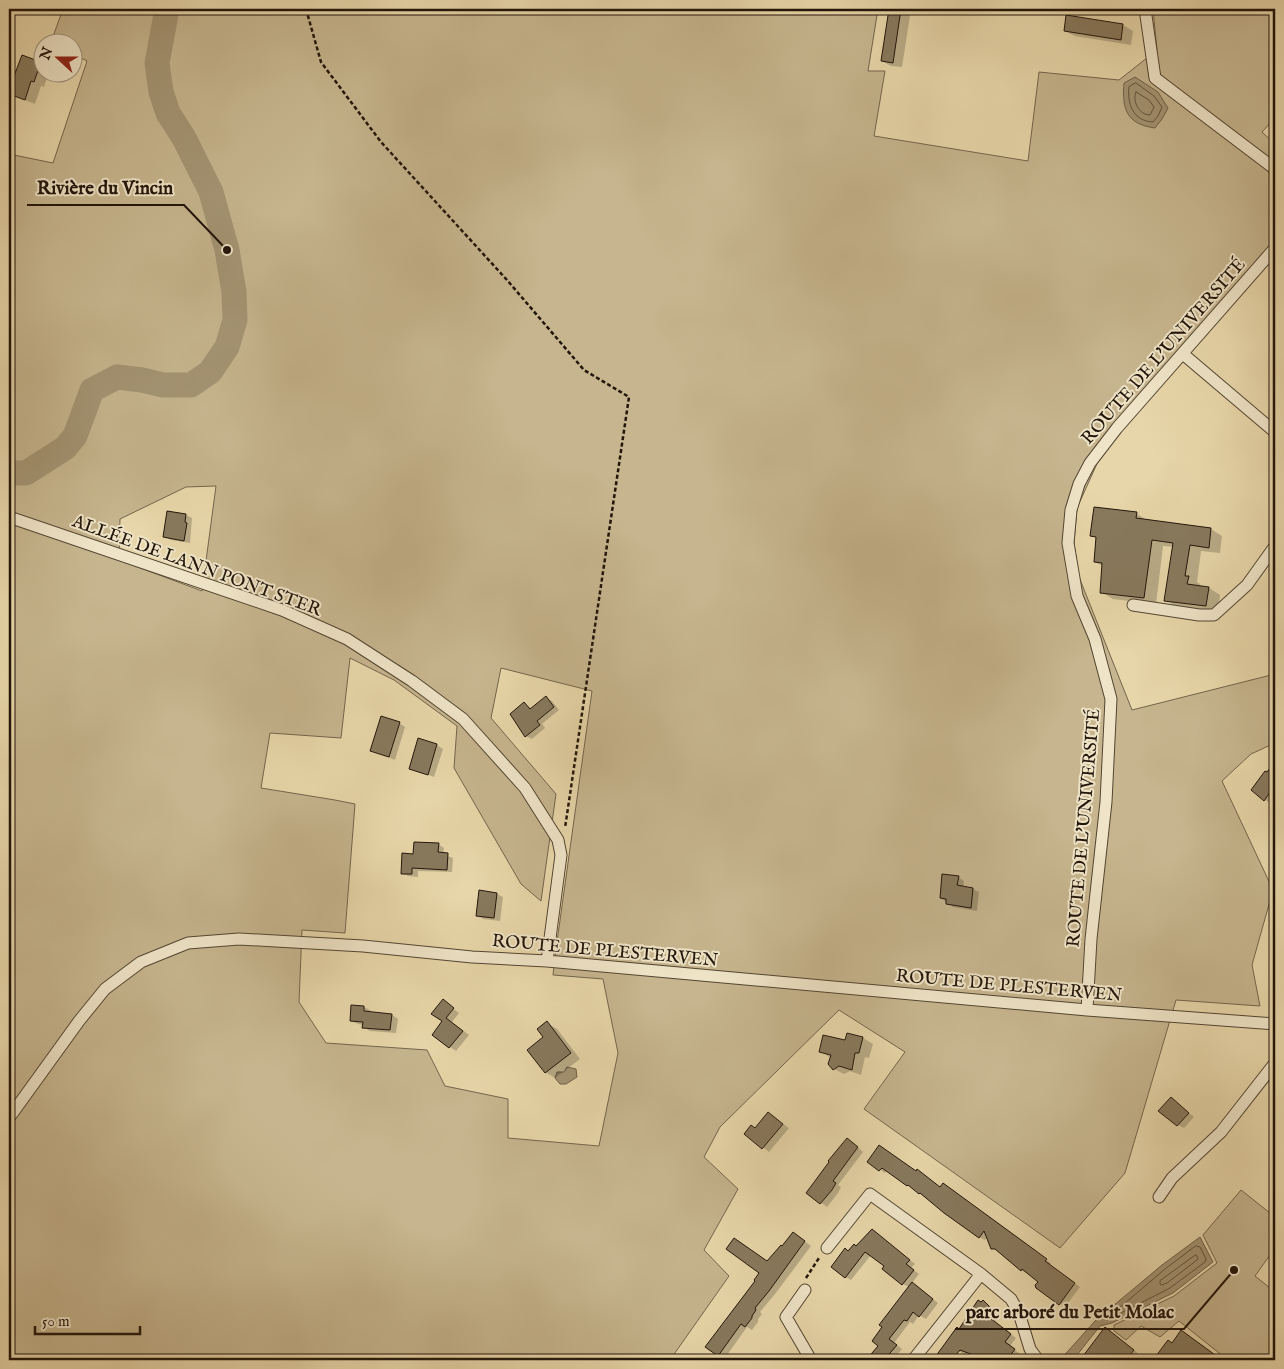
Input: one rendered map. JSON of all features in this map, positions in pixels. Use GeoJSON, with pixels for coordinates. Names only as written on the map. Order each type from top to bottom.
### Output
{"type":"FeatureCollection","features":[{"type":"Feature","properties":{"kind":"street"},"geometry":{"type":"LineString","coordinates":[[1145,9],[1154,78],[1275,169]]}},
{"type":"Feature","properties":{"kind":"street","name":"ROUTE DE L'UNIVERSITÉ"},"geometry":{"type":"LineString","coordinates":[[1087,1010],[1090,940],[1106,802],[1111,699],[1095,639],[1077,596],[1068,543],[1071,510],[1079,484],[1090,463],[1117,428],[1275,248]]}},
{"type":"Feature","properties":{"kind":"street"},"geometry":{"type":"LineString","coordinates":[[1183,354],[1275,432]]}},
{"type":"Feature","properties":{"kind":"street","name":"ALLÉE DE LANN PONT STER"},"geometry":{"type":"LineString","coordinates":[[9,517],[282,610],[347,639],[412,680],[463,719],[525,788],[558,840],[561,855],[547,961]]}},
{"type":"Feature","properties":{"kind":"street"},"geometry":{"type":"LineString","coordinates":[[1132,605],[1199,615],[1214,615],[1247,585],[1275,546]]}},
{"type":"Feature","properties":{"kind":"street","name":"ROUTE DE PLESTERVEN"},"geometry":{"type":"LineString","coordinates":[[9,1118],[78,1022],[105,990],[141,962],[188,943],[239,939],[362,946],[472,957],[547,961],[1087,1010],[1275,1024]]}},
{"type":"Feature","properties":{"kind":"street"},"geometry":{"type":"LineString","coordinates":[[1159,1197],[1172,1178],[1221,1132],[1275,1063]]}},
{"type":"Feature","properties":{"kind":"street"},"geometry":{"type":"LineString","coordinates":[[827,1248],[870,1194],[981,1274],[1011,1299],[1019,1313],[1030,1348],[1038,1360]]}},
{"type":"Feature","properties":{"kind":"street"},"geometry":{"type":"LineString","coordinates":[[913,1360],[981,1274]]}},
{"type":"Feature","properties":{"kind":"street"},"geometry":{"type":"LineString","coordinates":[[805,1290],[786,1317],[811,1360]]}},
{"type":"Feature","properties":{"kind":"path"},"geometry":{"type":"LineString","coordinates":[[306,9],[321,62],[382,142],[507,280],[584,370],[628,397],[565,829],[558,840]]}},
{"type":"Feature","properties":{"kind":"path"},"geometry":{"type":"LineString","coordinates":[[805,1290],[806,1276],[827,1248]]}},
{"type":"Feature","properties":{"kind":"shaded area"},"geometry":{"type":"Polygon","coordinates":[[[63,9],[878,9],[868,71],[885,71],[874,136],[1028,161],[1039,72],[1119,80],[1157,50],[1153,9],[1275,9],[1275,118],[1262,132],[1275,144],[1275,256],[1194,343],[1100,457],[1077,508],[1074,543],[1079,577],[1132,710],[1275,674],[1275,743],[1251,754],[1222,781],[1273,890],[1252,965],[1260,1006],[1176,1000],[1125,1173],[1060,1248],[864,1109],[905,1052],[839,1010],[720,1127],[704,1157],[738,1189],[704,1250],[729,1276],[670,1360],[9,1360],[9,1139],[15,1130],[9,1124],[9,154],[53,163],[80,82],[82,82],[87,61],[82,58],[82,32],[55,32],[63,9]],[[216,486],[186,487],[120,519],[119,560],[202,591],[216,486]],[[350,658],[341,738],[270,733],[261,788],[355,804],[345,933],[302,930],[299,1002],[326,1043],[427,1050],[445,1086],[508,1099],[508,1138],[599,1146],[618,1053],[603,979],[553,975],[592,691],[501,668],[491,718],[556,794],[541,901],[521,884],[454,768],[457,726],[394,680],[350,658]]]}},
{"type":"Feature","properties":{"kind":"shaded area"},"geometry":{"type":"Polygon","coordinates":[[[1241,1190],[1275,1217],[1275,1248],[1255,1276],[1275,1292],[1275,1360],[1222,1360],[1224,1357],[1179,1321],[1160,1337],[1141,1326],[1126,1340],[1114,1331],[1114,1325],[1174,1296],[1217,1263],[1203,1235],[1241,1190]]]}},
{"type":"Feature","properties":{"kind":"water"},"geometry":{"type":"Polygon","coordinates":[[[1135,77],[1158,92],[1168,108],[1155,128],[1145,126],[1132,119],[1125,108],[1124,83],[1135,77]]]}},
{"type":"Feature","properties":{"kind":"water"},"geometry":{"type":"Polygon","coordinates":[[[567,1067],[576,1069],[577,1077],[566,1084],[560,1084],[555,1078],[557,1072],[564,1072],[567,1067]]]}},
{"type":"Feature","properties":{"kind":"water"},"geometry":{"type":"Polygon","coordinates":[[[1200,1237],[1213,1262],[1173,1293],[1112,1323],[1100,1326],[1073,1360],[1060,1360],[1095,1321],[1162,1265],[1200,1237]]]}},
{"type":"Feature","properties":{"kind":"building"},"geometry":{"type":"Polygon","coordinates":[[[889,9],[901,9],[893,63],[881,61],[889,9]]]}},
{"type":"Feature","properties":{"kind":"building"},"geometry":{"type":"Polygon","coordinates":[[[1066,15],[1123,24],[1121,40],[1064,31],[1066,15]]]}},
{"type":"Feature","properties":{"kind":"building"},"geometry":{"type":"Polygon","coordinates":[[[22,55],[32,59],[32,81],[25,100],[9,94],[9,74],[14,76],[22,55]]]}},
{"type":"Feature","properties":{"kind":"building"},"geometry":{"type":"Polygon","coordinates":[[[1094,507],[1137,512],[1136,518],[1211,528],[1209,548],[1190,545],[1185,576],[1189,576],[1187,584],[1209,587],[1206,606],[1164,601],[1173,543],[1152,540],[1144,598],[1100,593],[1102,563],[1094,562],[1096,537],[1090,536],[1094,507]]]}},
{"type":"Feature","properties":{"kind":"building"},"geometry":{"type":"Polygon","coordinates":[[[167,511],[186,514],[185,522],[187,523],[184,541],[163,537],[167,511]]]}},
{"type":"Feature","properties":{"kind":"building"},"geometry":{"type":"Polygon","coordinates":[[[546,696],[554,707],[537,721],[540,725],[525,737],[510,714],[524,702],[530,709],[546,696]]]}},
{"type":"Feature","properties":{"kind":"building"},"geometry":{"type":"Polygon","coordinates":[[[381,716],[400,722],[389,757],[370,751],[381,716]]]}},
{"type":"Feature","properties":{"kind":"building"},"geometry":{"type":"Polygon","coordinates":[[[418,738],[437,744],[428,775],[409,769],[418,738]]]}},
{"type":"Feature","properties":{"kind":"building"},"geometry":{"type":"Polygon","coordinates":[[[1275,761],[1275,785],[1264,801],[1251,790],[1275,761]]]}},
{"type":"Feature","properties":{"kind":"building"},"geometry":{"type":"Polygon","coordinates":[[[414,842],[439,843],[438,852],[448,853],[447,870],[412,868],[412,874],[401,874],[402,853],[413,854],[414,842]]]}},
{"type":"Feature","properties":{"kind":"building"},"geometry":{"type":"Polygon","coordinates":[[[942,874],[959,876],[957,885],[973,888],[971,908],[946,904],[946,899],[940,898],[942,874]]]}},
{"type":"Feature","properties":{"kind":"building"},"geometry":{"type":"Polygon","coordinates":[[[479,890],[497,893],[494,918],[476,916],[479,890]]]}},
{"type":"Feature","properties":{"kind":"building"},"geometry":{"type":"Polygon","coordinates":[[[443,999],[454,1008],[446,1018],[463,1031],[449,1048],[432,1035],[442,1021],[431,1014],[443,999]]]}},
{"type":"Feature","properties":{"kind":"building"},"geometry":{"type":"Polygon","coordinates":[[[351,1005],[364,1006],[364,1011],[392,1014],[390,1030],[362,1028],[363,1022],[350,1021],[351,1005]]]}},
{"type":"Feature","properties":{"kind":"building"},"geometry":{"type":"Polygon","coordinates":[[[547,1021],[571,1053],[545,1073],[527,1050],[543,1037],[537,1029],[547,1021]]]}},
{"type":"Feature","properties":{"kind":"building"},"geometry":{"type":"Polygon","coordinates":[[[847,1033],[863,1037],[859,1053],[855,1053],[852,1070],[839,1066],[833,1070],[828,1064],[831,1055],[819,1052],[823,1035],[845,1040],[847,1033]]]}},
{"type":"Feature","properties":{"kind":"building"},"geometry":{"type":"Polygon","coordinates":[[[1171,1097],[1189,1113],[1177,1126],[1158,1111],[1171,1097]]]}},
{"type":"Feature","properties":{"kind":"building"},"geometry":{"type":"Polygon","coordinates":[[[768,1112],[783,1124],[762,1149],[744,1134],[751,1125],[755,1128],[768,1112]]]}},
{"type":"Feature","properties":{"kind":"building"},"geometry":{"type":"Polygon","coordinates":[[[847,1138],[858,1147],[833,1181],[836,1183],[832,1190],[820,1204],[806,1193],[847,1138]]]}},
{"type":"Feature","properties":{"kind":"building"},"geometry":{"type":"Polygon","coordinates":[[[879,1145],[916,1171],[917,1169],[940,1187],[943,1183],[1047,1259],[1045,1261],[1075,1283],[1059,1305],[1036,1288],[1035,1285],[1038,1282],[1022,1269],[1021,1271],[995,1249],[991,1249],[984,1231],[979,1238],[920,1193],[882,1168],[879,1171],[867,1162],[879,1145]]]}},
{"type":"Feature","properties":{"kind":"building"},"geometry":{"type":"Polygon","coordinates":[[[872,1229],[910,1260],[906,1264],[914,1270],[902,1285],[882,1269],[884,1266],[865,1252],[845,1278],[831,1267],[845,1248],[848,1251],[854,1244],[856,1246],[872,1229]]]}},
{"type":"Feature","properties":{"kind":"building"},"geometry":{"type":"Polygon","coordinates":[[[793,1232],[805,1241],[755,1308],[756,1310],[752,1318],[745,1327],[741,1324],[718,1356],[705,1347],[759,1273],[726,1249],[734,1238],[767,1261],[793,1232]]]}},
{"type":"Feature","properties":{"kind":"building"},"geometry":{"type":"Polygon","coordinates":[[[912,1282],[933,1299],[919,1317],[913,1312],[907,1321],[904,1320],[889,1339],[897,1345],[884,1360],[866,1360],[878,1346],[872,1341],[882,1327],[879,1325],[912,1282]]]}},
{"type":"Feature","properties":{"kind":"building"},"geometry":{"type":"Polygon","coordinates":[[[978,1300],[981,1302],[983,1300],[989,1306],[990,1318],[1011,1334],[1005,1342],[1015,1349],[1007,1360],[993,1360],[985,1355],[981,1360],[960,1350],[952,1360],[933,1360],[957,1327],[959,1329],[978,1300]]]}},
{"type":"Feature","properties":{"kind":"building"},"geometry":{"type":"Polygon","coordinates":[[[1105,1327],[1134,1350],[1126,1360],[1080,1360],[1105,1327]]]}},
{"type":"Feature","properties":{"kind":"building"},"geometry":{"type":"Polygon","coordinates":[[[1181,1330],[1222,1360],[1153,1360],[1168,1340],[1172,1343],[1181,1330]]]}},
{"type":"Feature","properties":{"kind":"waterway"},"geometry":{"type":"LineString","coordinates":[[9,473],[26,473],[65,448],[75,436],[92,390],[117,377],[163,385],[191,385],[210,372],[227,347],[235,320],[234,292],[227,250],[211,192],[184,138],[168,113],[161,92],[157,63],[167,9]]}},
{"type":"Feature","properties":{"kind":"place","name":"Rivière du Vincin"},"geometry":{"type":"Point","coordinates":[227,250]}},
{"type":"Feature","properties":{"kind":"place","name":"parc arboré du Petit Molac"},"geometry":{"type":"Point","coordinates":[1234,1270]}}]}
